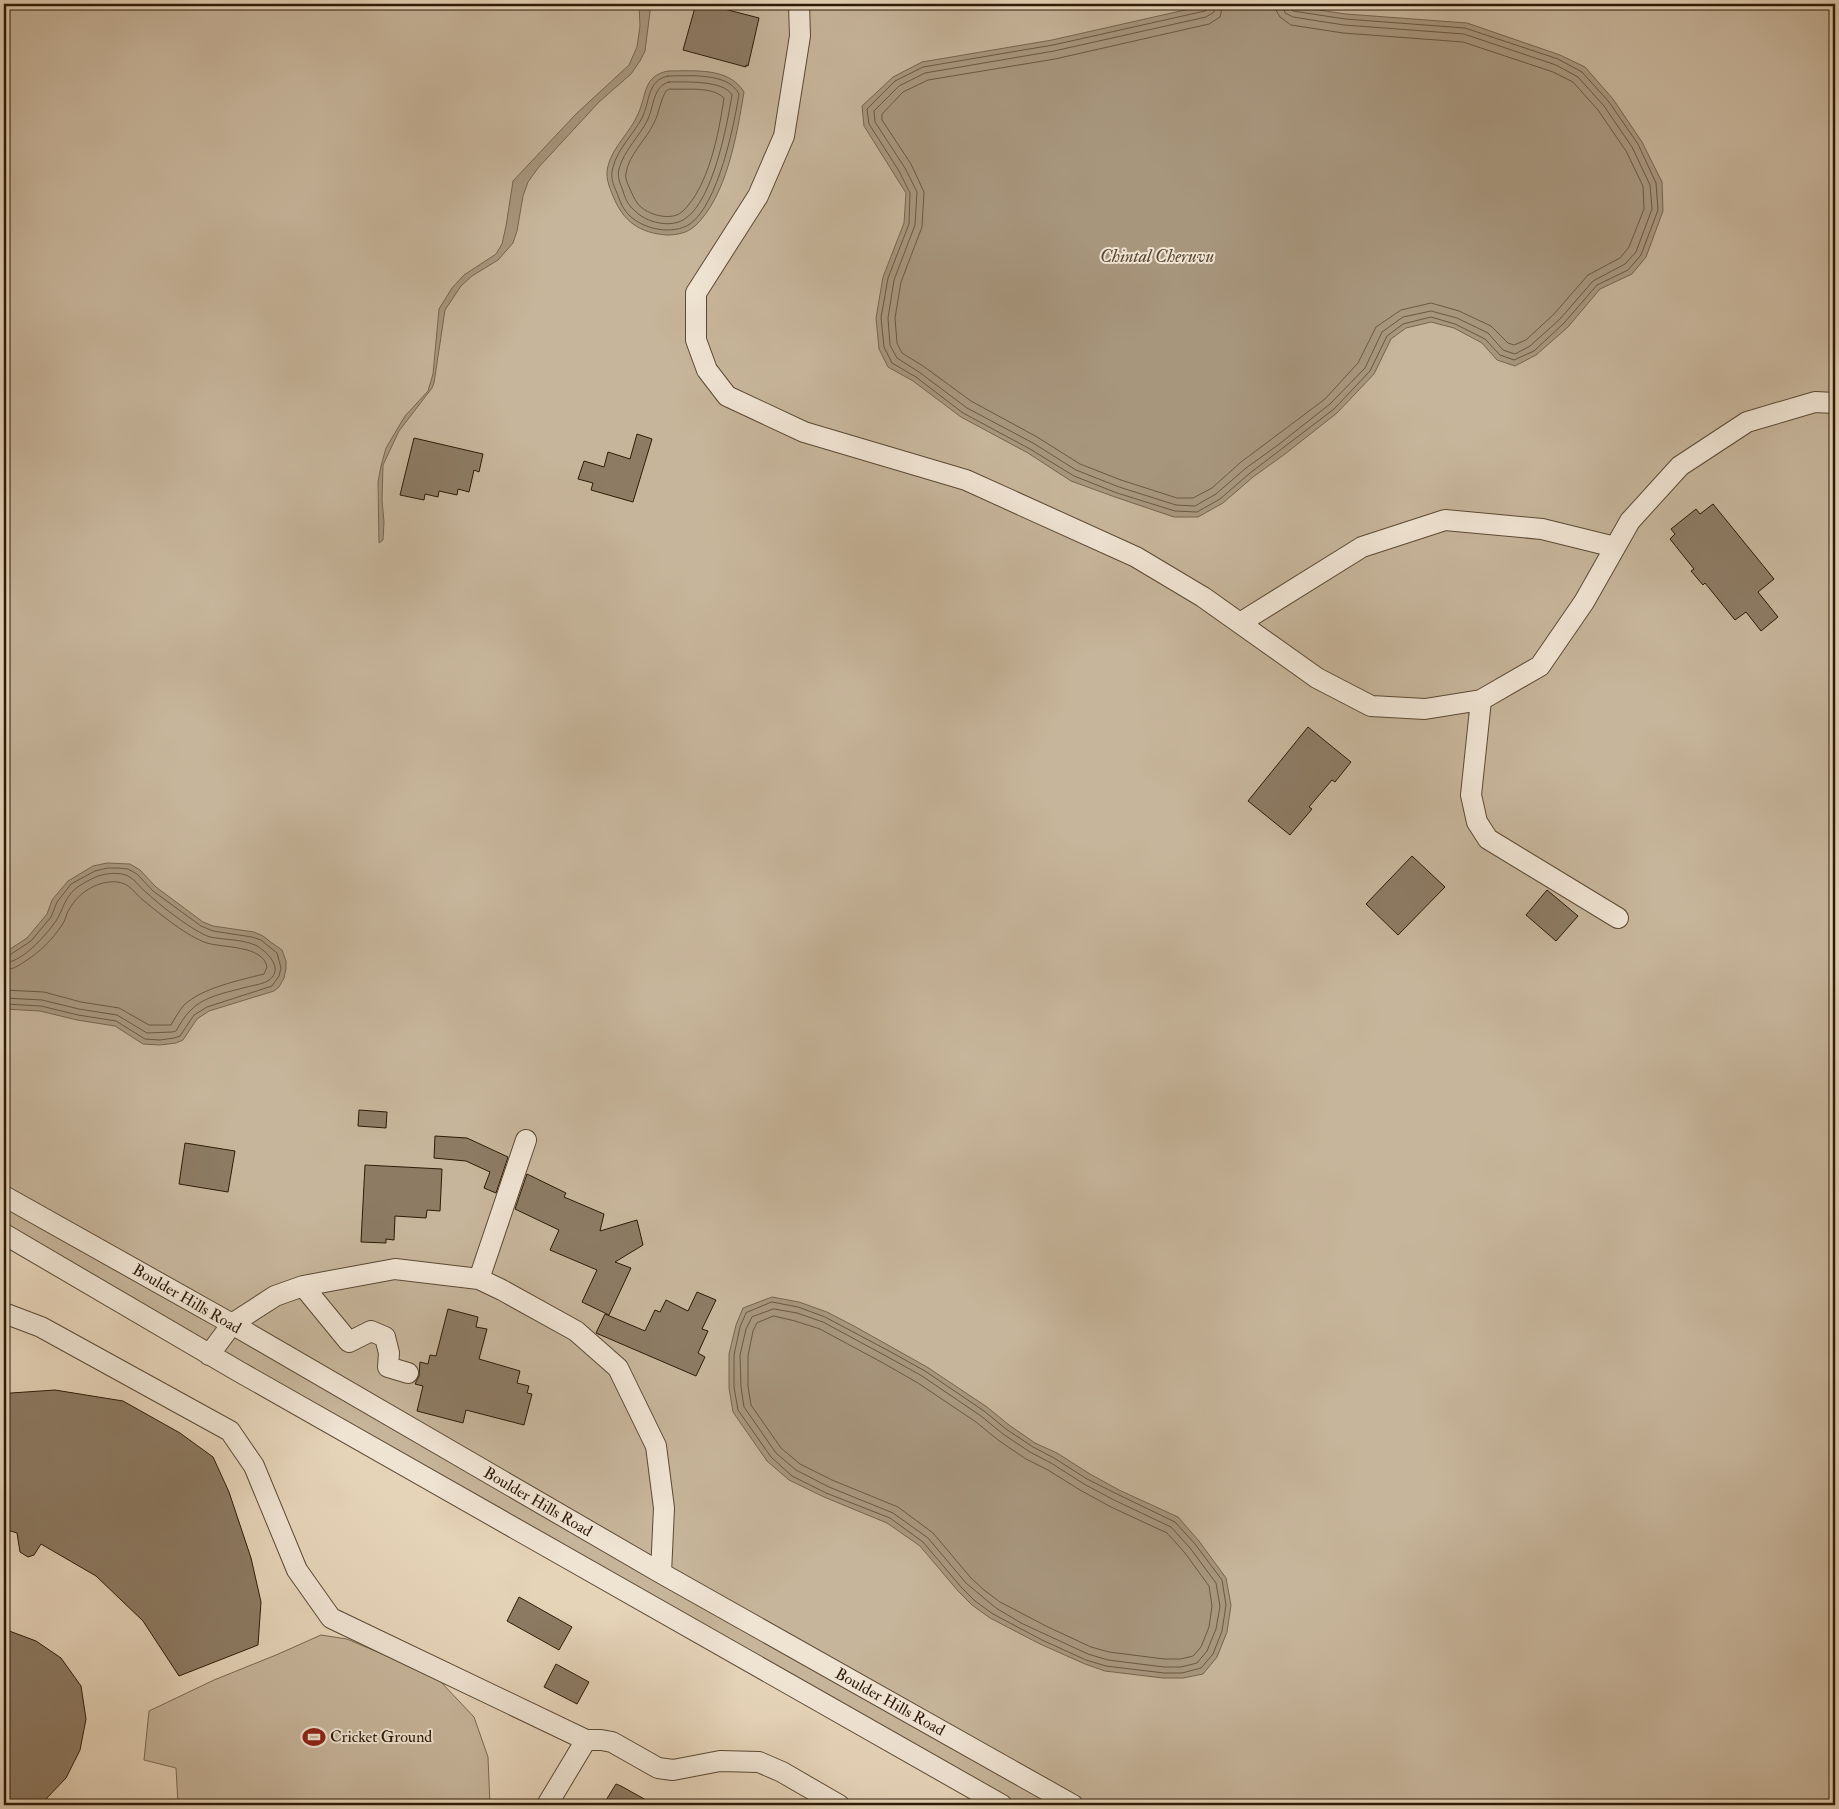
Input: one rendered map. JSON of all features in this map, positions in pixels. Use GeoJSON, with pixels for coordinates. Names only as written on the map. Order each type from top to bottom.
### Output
{"type":"FeatureCollection","features":[{"type":"Feature","properties":{"kind":"lane"},"geometry":{"type":"LineString","coordinates":[[798,4],[800,36],[784,136],[758,196],[696,293],[696,340],[707,370],[727,396],[804,432],[966,480],[1136,557],[1203,598],[1317,678],[1371,706],[1425,709],[1481,700],[1540,666],[1584,602],[1630,521],[1680,466],[1747,422],[1815,402],[1835,403]]}},
{"type":"Feature","properties":{"kind":"lane"},"geometry":{"type":"LineString","coordinates":[[1240,623],[1362,547],[1444,520],[1542,529],[1615,547]]}},
{"type":"Feature","properties":{"kind":"lane"},"geometry":{"type":"LineString","coordinates":[[1481,700],[1471,796],[1476,822],[1488,839],[1618,918]]}},
{"type":"Feature","properties":{"kind":"lane"},"geometry":{"type":"LineString","coordinates":[[479,1278],[526,1140]]}},
{"type":"Feature","properties":{"kind":"lane","name":"Boulder Hills Road"},"geometry":{"type":"LineString","coordinates":[[4,1196],[232,1324],[661,1573],[1073,1805]]}},
{"type":"Feature","properties":{"kind":"lane","name":"Boulder Hills Road"},"geometry":{"type":"LineString","coordinates":[[4,1234],[210,1354],[1002,1805]]}},
{"type":"Feature","properties":{"kind":"lane"},"geometry":{"type":"LineString","coordinates":[[210,1354],[232,1324],[275,1296],[304,1286],[395,1269],[479,1278],[576,1331],[618,1368],[656,1446],[664,1508],[661,1573]]}},
{"type":"Feature","properties":{"kind":"lane"},"geometry":{"type":"LineString","coordinates":[[304,1286],[349,1342],[371,1331],[384,1337],[389,1353],[388,1367],[408,1373]]}},
{"type":"Feature","properties":{"kind":"lane"},"geometry":{"type":"LineString","coordinates":[[4,1313],[41,1327],[230,1431],[254,1466],[297,1570],[332,1618],[586,1740],[612,1742],[658,1768],[673,1770],[720,1761],[759,1762],[782,1772],[839,1805]]}},
{"type":"Feature","properties":{"kind":"lane"},"geometry":{"type":"LineString","coordinates":[[548,1805],[586,1740]]}},
{"type":"Feature","properties":{"kind":"shaded area"},"geometry":{"type":"Polygon","coordinates":[[[4,4],[1835,4],[1835,1805],[982,1805],[4,1243],[4,4]]]}},
{"type":"Feature","properties":{"kind":"shaded area","name":"Cricket Ground"},"geometry":{"type":"Polygon","coordinates":[[[321,1635],[347,1639],[440,1681],[474,1717],[488,1757],[490,1805],[178,1805],[176,1768],[144,1760],[149,1711],[214,1680],[321,1635]]]}},
{"type":"Feature","properties":{"kind":"water"},"geometry":{"type":"Polygon","coordinates":[[[639,4],[651,4],[645,51],[640,61],[631,74],[599,102],[538,168],[528,182],[523,196],[513,243],[498,260],[472,276],[461,286],[445,310],[432,388],[399,431],[383,465],[382,500],[384,522],[383,540],[379,543],[378,482],[381,466],[386,448],[405,416],[428,391],[433,374],[439,309],[452,288],[464,275],[496,254],[502,244],[513,181],[576,114],[629,65],[637,47],[640,26],[639,4]]]}},
{"type":"Feature","properties":{"kind":"water","name":"Chintal Cheruvu"},"geometry":{"type":"Polygon","coordinates":[[[1279,4],[1346,14],[1467,23],[1560,55],[1585,67],[1613,99],[1642,142],[1662,182],[1663,211],[1646,257],[1632,274],[1600,289],[1568,327],[1536,355],[1515,366],[1497,360],[1482,343],[1454,328],[1431,322],[1406,328],[1391,339],[1374,374],[1337,413],[1253,477],[1223,503],[1198,517],[1174,517],[1071,481],[1028,453],[961,417],[913,381],[888,367],[879,349],[876,318],[883,277],[904,223],[906,193],[864,126],[862,106],[893,77],[922,62],[1052,40],[1207,5],[1279,4]]]}},
{"type":"Feature","properties":{"kind":"water"},"geometry":{"type":"Polygon","coordinates":[[[668,71],[700,71],[720,74],[737,84],[744,92],[729,164],[715,198],[695,226],[674,235],[648,232],[627,219],[617,205],[607,178],[610,159],[635,121],[647,87],[654,77],[668,71]]]}},
{"type":"Feature","properties":{"kind":"water"},"geometry":{"type":"Polygon","coordinates":[[[107,863],[130,864],[140,870],[156,887],[203,922],[213,926],[254,932],[263,936],[282,950],[286,961],[284,978],[279,987],[274,991],[209,1011],[197,1019],[183,1040],[160,1045],[143,1044],[115,1026],[77,1020],[40,1011],[4,1009],[4,953],[27,938],[47,914],[52,900],[68,881],[93,866],[107,863]]]}},
{"type":"Feature","properties":{"kind":"water"},"geometry":{"type":"Polygon","coordinates":[[[772,1297],[799,1302],[827,1312],[854,1326],[927,1367],[987,1407],[1035,1443],[1057,1453],[1119,1490],[1178,1517],[1199,1541],[1226,1578],[1231,1605],[1227,1632],[1217,1657],[1203,1674],[1183,1678],[1163,1678],[1105,1671],[1040,1644],[990,1618],[972,1605],[920,1546],[887,1523],[824,1497],[789,1480],[767,1461],[733,1412],[729,1388],[729,1354],[736,1325],[743,1308],[772,1297]]]}},
{"type":"Feature","properties":{"kind":"building"},"geometry":{"type":"Polygon","coordinates":[[[696,4],[705,4],[759,18],[748,66],[683,50],[696,4]]]}},
{"type":"Feature","properties":{"kind":"building"},"geometry":{"type":"Polygon","coordinates":[[[637,434],[652,439],[633,502],[591,490],[593,483],[578,479],[584,461],[604,467],[608,452],[630,459],[637,434]]]}},
{"type":"Feature","properties":{"kind":"building"},"geometry":{"type":"Polygon","coordinates":[[[414,438],[483,454],[479,472],[474,470],[469,492],[458,489],[457,495],[439,491],[438,497],[425,494],[424,500],[400,495],[414,438]]]}},
{"type":"Feature","properties":{"kind":"building"},"geometry":{"type":"Polygon","coordinates":[[[1713,504],[1774,579],[1758,592],[1778,617],[1761,631],[1746,612],[1735,620],[1705,583],[1703,585],[1691,571],[1694,569],[1670,539],[1675,534],[1671,529],[1696,509],[1700,514],[1713,504]]]}},
{"type":"Feature","properties":{"kind":"building"},"geometry":{"type":"Polygon","coordinates":[[[1308,727],[1351,762],[1335,782],[1332,780],[1309,807],[1312,809],[1290,835],[1248,801],[1308,727]]]}},
{"type":"Feature","properties":{"kind":"building"},"geometry":{"type":"Polygon","coordinates":[[[1412,856],[1445,887],[1398,935],[1366,904],[1412,856]]]}},
{"type":"Feature","properties":{"kind":"building"},"geometry":{"type":"Polygon","coordinates":[[[1547,890],[1578,916],[1556,941],[1526,915],[1547,890]]]}},
{"type":"Feature","properties":{"kind":"building"},"geometry":{"type":"Polygon","coordinates":[[[359,1110],[387,1112],[386,1128],[358,1126],[359,1110]]]}},
{"type":"Feature","properties":{"kind":"building"},"geometry":{"type":"Polygon","coordinates":[[[435,1136],[467,1138],[508,1157],[496,1193],[484,1188],[490,1172],[466,1161],[434,1158],[435,1136]]]}},
{"type":"Feature","properties":{"kind":"building"},"geometry":{"type":"Polygon","coordinates":[[[185,1143],[235,1151],[228,1192],[179,1184],[185,1143]]]}},
{"type":"Feature","properties":{"kind":"building"},"geometry":{"type":"Polygon","coordinates":[[[365,1165],[442,1169],[440,1211],[427,1210],[426,1218],[395,1216],[394,1240],[386,1239],[386,1243],[361,1242],[365,1165]]]}},
{"type":"Feature","properties":{"kind":"building"},"geometry":{"type":"Polygon","coordinates":[[[527,1174],[566,1193],[564,1197],[604,1214],[600,1231],[637,1220],[643,1245],[615,1262],[631,1268],[609,1315],[582,1302],[597,1270],[550,1250],[559,1230],[515,1209],[527,1174]]]}},
{"type":"Feature","properties":{"kind":"building"},"geometry":{"type":"Polygon","coordinates":[[[697,1292],[716,1300],[702,1329],[708,1331],[698,1353],[705,1357],[696,1376],[596,1333],[605,1314],[645,1331],[655,1310],[660,1312],[666,1300],[688,1311],[697,1292]]]}},
{"type":"Feature","properties":{"kind":"building"},"geometry":{"type":"Polygon","coordinates":[[[448,1309],[478,1317],[476,1327],[487,1329],[479,1359],[520,1371],[517,1383],[529,1386],[527,1393],[532,1394],[524,1425],[466,1410],[463,1423],[417,1411],[423,1386],[415,1384],[419,1376],[420,1362],[428,1364],[430,1355],[436,1356],[448,1309]]]}},
{"type":"Feature","properties":{"kind":"building"},"geometry":{"type":"Polygon","coordinates":[[[55,1390],[123,1401],[180,1433],[213,1457],[229,1492],[251,1558],[261,1602],[258,1645],[179,1676],[143,1621],[96,1576],[41,1544],[34,1555],[28,1557],[20,1552],[17,1533],[4,1529],[4,1395],[55,1390]]]}},
{"type":"Feature","properties":{"kind":"building"},"geometry":{"type":"Polygon","coordinates":[[[519,1597],[572,1627],[559,1650],[507,1621],[519,1597]]]}},
{"type":"Feature","properties":{"kind":"building"},"geometry":{"type":"Polygon","coordinates":[[[4,1629],[36,1641],[61,1658],[81,1686],[86,1719],[80,1750],[66,1778],[44,1801],[35,1805],[4,1805],[4,1629]]]}},
{"type":"Feature","properties":{"kind":"building"},"geometry":{"type":"Polygon","coordinates":[[[556,1664],[589,1682],[577,1704],[544,1687],[556,1664]]]}},
{"type":"Feature","properties":{"kind":"building"},"geometry":{"type":"Polygon","coordinates":[[[616,1784],[621,1786],[655,1805],[603,1805],[616,1784]]]}},
{"type":"Feature","properties":{"kind":"place","name":"Cricket Ground"},"geometry":{"type":"Point","coordinates":[314,1737]}}]}
